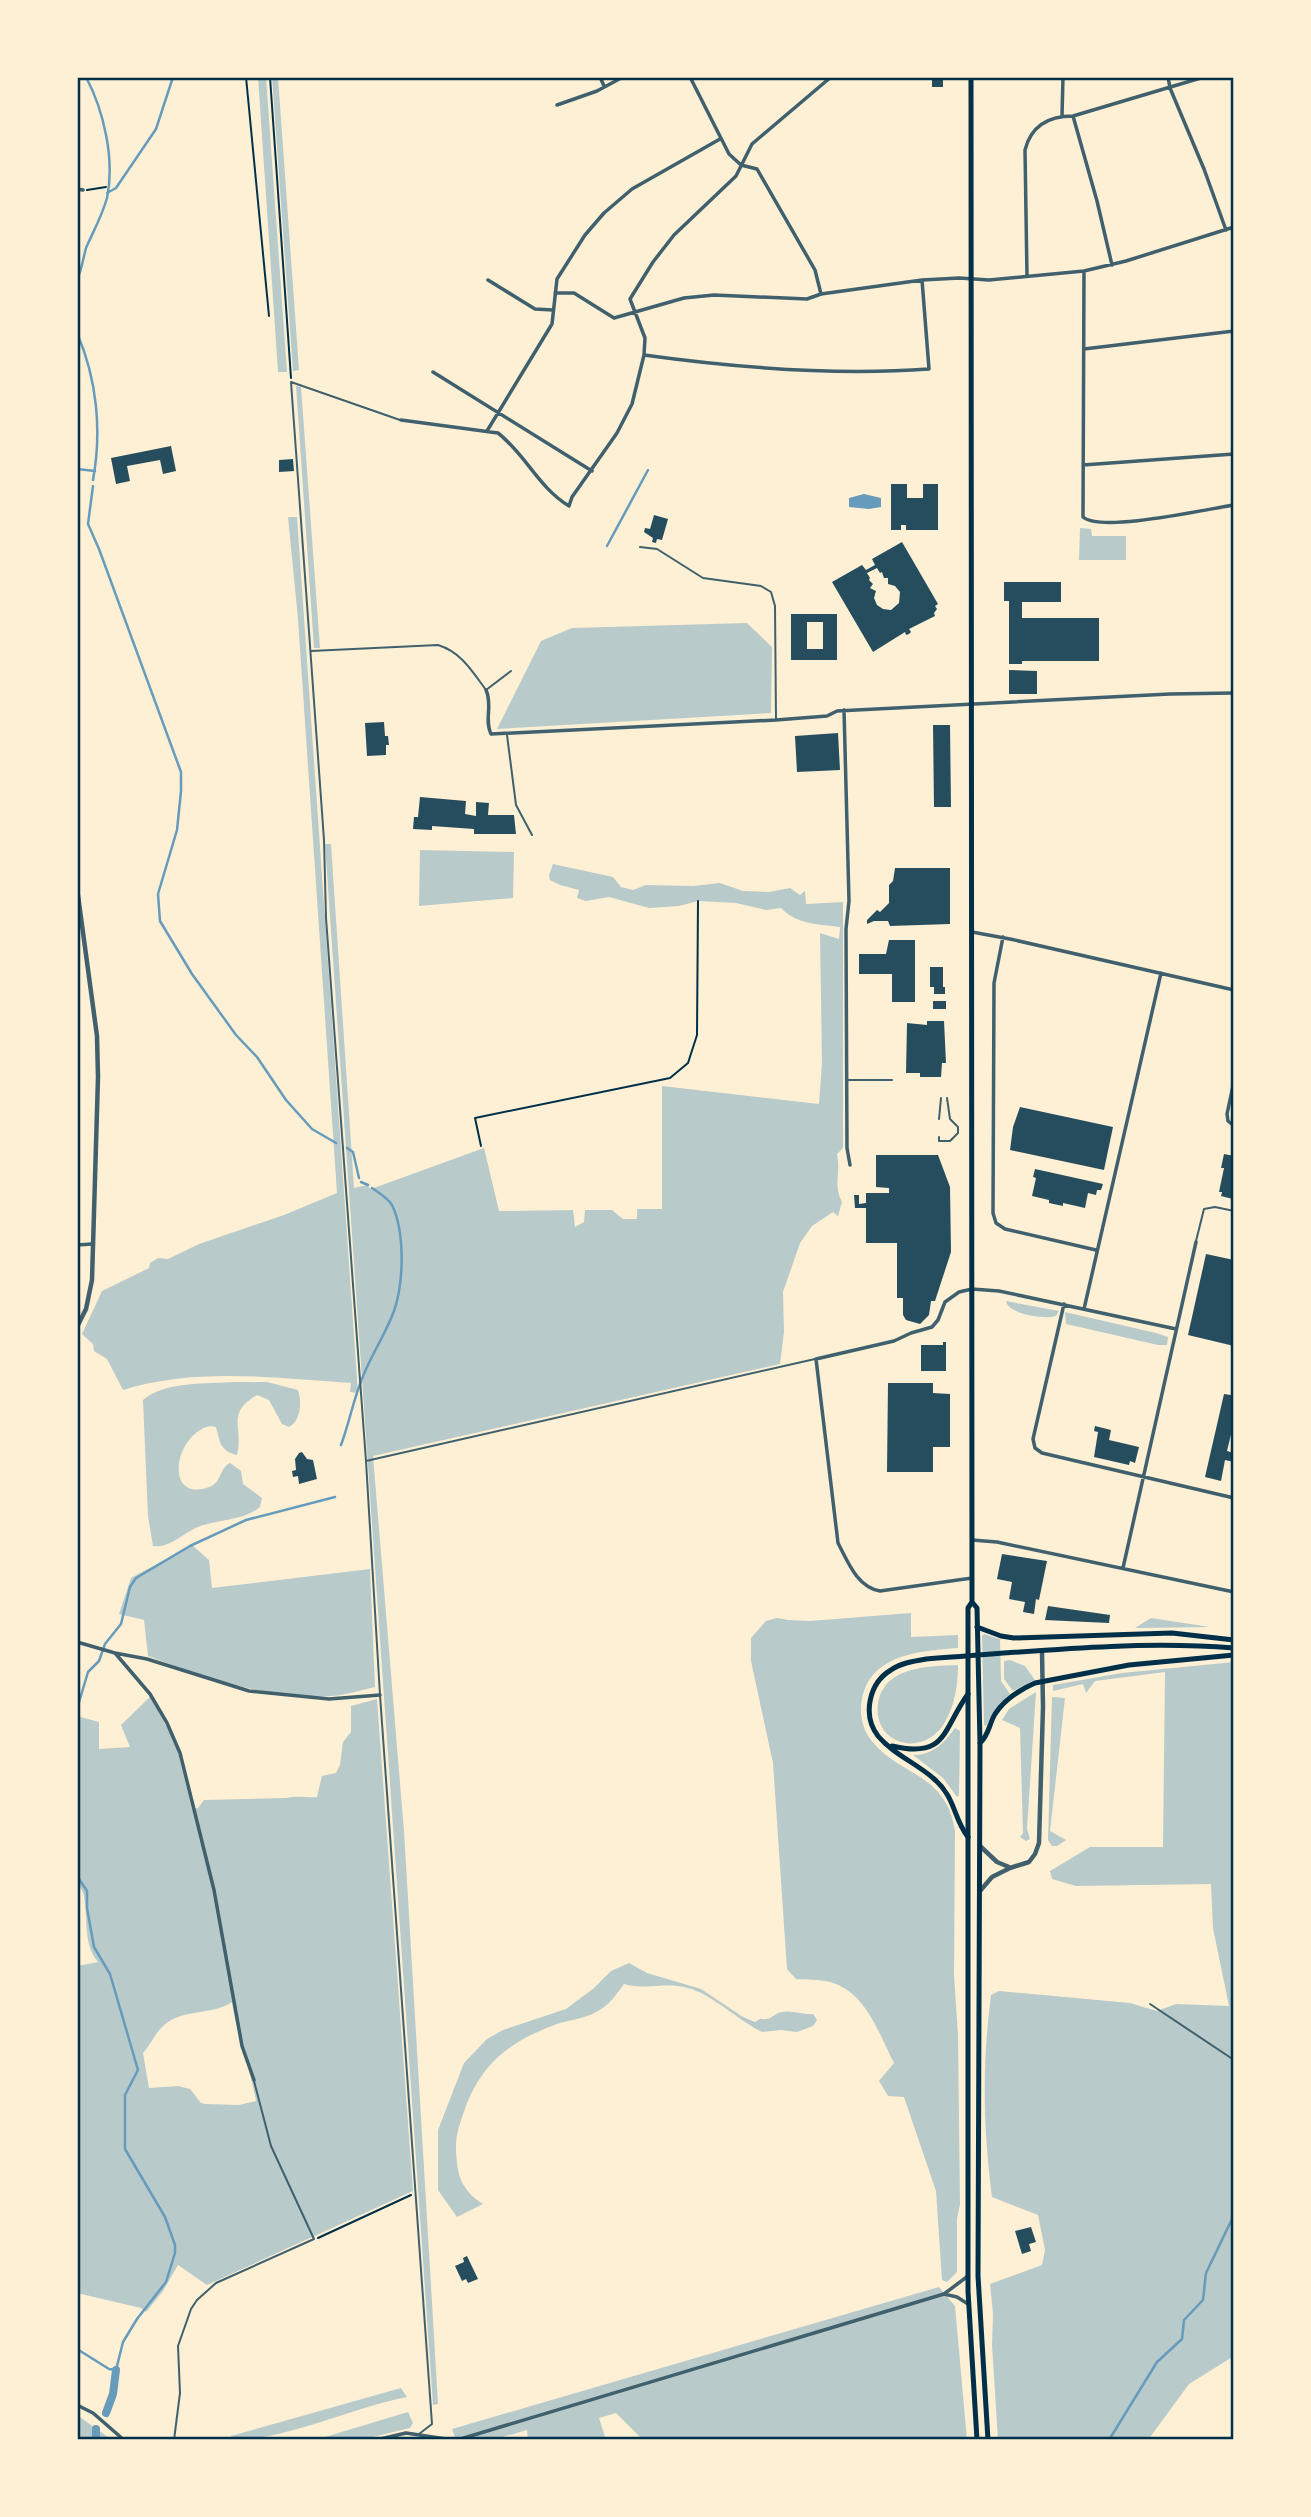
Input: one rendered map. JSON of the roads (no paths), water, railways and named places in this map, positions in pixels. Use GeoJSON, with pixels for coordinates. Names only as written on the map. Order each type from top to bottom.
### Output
{"type":"FeatureCollection","features":[{"type":"Feature","properties":{"kind":"main road"},"geometry":{"type":"LineString","coordinates":[[971,77],[972,1602],[968,1608],[968,2304],[977,2440]]}},
{"type":"Feature","properties":{"kind":"main road"},"geometry":{"type":"LineString","coordinates":[[972,1602],[977,1608],[980,1743],[978,2276],[988,2440]]}},
{"type":"Feature","properties":{"kind":"main road"},"geometry":{"type":"LineString","coordinates":[[977,1627],[1014,1638],[1172,1633],[1234,1640]]}},
{"type":"Feature","properties":{"kind":"main road"},"geometry":{"type":"LineString","coordinates":[[968,1837],[961,1829],[953,1802],[945,1791],[934,1778],[889,1746],[878,1735],[871,1722],[869,1708],[872,1692],[879,1680],[890,1670],[926,1659],[1077,1648],[1176,1644],[1234,1648]]}},
{"type":"Feature","properties":{"kind":"main road"},"geometry":{"type":"LineString","coordinates":[[980,1743],[986,1738],[995,1714],[1003,1705],[1021,1690],[1035,1683],[1129,1665],[1234,1655]]}},
{"type":"Feature","properties":{"kind":"main road"},"geometry":{"type":"LineString","coordinates":[[889,1746],[911,1751],[934,1745],[947,1731],[968,1694]]}},
{"type":"Feature","properties":{"kind":"street"},"geometry":{"type":"LineString","coordinates":[[600,77],[604,86]]}},
{"type":"Feature","properties":{"kind":"street"},"geometry":{"type":"LineString","coordinates":[[557,105],[623,77]]}},
{"type":"Feature","properties":{"kind":"street"},"geometry":{"type":"LineString","coordinates":[[691,77],[729,154],[741,164],[757,169],[815,270],[821,294]]}},
{"type":"Feature","properties":{"kind":"street"},"geometry":{"type":"LineString","coordinates":[[401,420],[498,433],[508,441],[544,487],[569,506],[572,497],[630,412],[644,355],[645,338],[630,299],[674,234],[736,176],[752,144],[831,77]]}},
{"type":"Feature","properties":{"kind":"street"},"geometry":{"type":"LineString","coordinates":[[1062,116],[1063,77]]}},
{"type":"Feature","properties":{"kind":"street"},"geometry":{"type":"LineString","coordinates":[[1168,77],[1226,230]]}},
{"type":"Feature","properties":{"kind":"street"},"geometry":{"type":"LineString","coordinates":[[1027,276],[1025,150],[1028,137],[1034,129],[1062,116],[1073,117],[1204,77]]}},
{"type":"Feature","properties":{"kind":"street"},"geometry":{"type":"LineString","coordinates":[[1073,117],[1112,265]]}},
{"type":"Feature","properties":{"kind":"street"},"geometry":{"type":"LineString","coordinates":[[487,431],[552,324],[558,278],[585,235],[604,213],[645,180],[720,139]]}},
{"type":"Feature","properties":{"kind":"street"},"geometry":{"type":"LineString","coordinates":[[77,189],[83,190]]}},
{"type":"Feature","properties":{"kind":"street"},"geometry":{"type":"LineString","coordinates":[[555,293],[574,293],[614,318],[684,298],[708,296],[807,299],[821,294],[922,280],[971,280],[1084,271],[1112,265],[1234,227]]}},
{"type":"Feature","properties":{"kind":"street"},"geometry":{"type":"LineString","coordinates":[[1084,271],[1082,513],[1090,522],[1123,523],[1234,505]]}},
{"type":"Feature","properties":{"kind":"street"},"geometry":{"type":"LineString","coordinates":[[488,280],[535,309],[553,310]]}},
{"type":"Feature","properties":{"kind":"street"},"geometry":{"type":"LineString","coordinates":[[644,355],[780,370],[874,372],[929,369],[922,280]]}},
{"type":"Feature","properties":{"kind":"street"},"geometry":{"type":"LineString","coordinates":[[1084,349],[1234,331]]}},
{"type":"Feature","properties":{"kind":"street"},"geometry":{"type":"LineString","coordinates":[[433,372],[592,471]]}},
{"type":"Feature","properties":{"kind":"street"},"geometry":{"type":"LineString","coordinates":[[1083,465],[1234,454]]}},
{"type":"Feature","properties":{"kind":"street"},"geometry":{"type":"LineString","coordinates":[[486,690],[490,698],[487,725],[491,734],[776,720],[827,716],[844,710],[1234,693]]}},
{"type":"Feature","properties":{"kind":"street"},"geometry":{"type":"LineString","coordinates":[[844,710],[849,906],[846,929],[846,1148],[850,1165]]}},
{"type":"Feature","properties":{"kind":"street"},"geometry":{"type":"LineString","coordinates":[[77,888],[97,1036],[90,1297],[77,1327]]}},
{"type":"Feature","properties":{"kind":"street"},"geometry":{"type":"LineString","coordinates":[[972,932],[1234,990]]}},
{"type":"Feature","properties":{"kind":"street"},"geometry":{"type":"LineString","coordinates":[[1003,937],[994,983],[993,1213],[996,1223],[1005,1229],[1096,1250]]}},
{"type":"Feature","properties":{"kind":"street"},"geometry":{"type":"LineString","coordinates":[[1084,1309],[1161,973]]}},
{"type":"Feature","properties":{"kind":"street"},"geometry":{"type":"LineString","coordinates":[[1234,1081],[1227,1114],[1228,1121],[1234,1126]]}},
{"type":"Feature","properties":{"kind":"street"},"geometry":{"type":"LineString","coordinates":[[1124,1568],[1196,1242]]}},
{"type":"Feature","properties":{"kind":"street"},"geometry":{"type":"LineString","coordinates":[[77,1245],[93,1244]]}},
{"type":"Feature","properties":{"kind":"street"},"geometry":{"type":"LineString","coordinates":[[972,1578],[880,1591],[872,1590],[858,1577],[838,1543],[816,1359],[894,1341],[932,1327],[947,1299],[953,1294],[972,1289],[1064,1304],[1177,1329]]}},
{"type":"Feature","properties":{"kind":"street"},"geometry":{"type":"LineString","coordinates":[[1064,1304],[1038,1408],[1033,1439],[1035,1448],[1042,1453],[1234,1498]]}},
{"type":"Feature","properties":{"kind":"street"},"geometry":{"type":"LineString","coordinates":[[972,1540],[998,1542],[1234,1592]]}},
{"type":"Feature","properties":{"kind":"street"},"geometry":{"type":"LineString","coordinates":[[77,1643],[115,1654],[147,1659],[249,1691],[329,1699],[380,1695]]}},
{"type":"Feature","properties":{"kind":"street"},"geometry":{"type":"LineString","coordinates":[[979,1892],[992,1877],[1010,1867],[1029,1862],[1039,1843],[1042,1651]]}},
{"type":"Feature","properties":{"kind":"street"},"geometry":{"type":"LineString","coordinates":[[115,1654],[150,1694],[180,1753],[214,1890],[238,2025],[254,2080]]}},
{"type":"Feature","properties":{"kind":"street"},"geometry":{"type":"LineString","coordinates":[[978,1844],[997,1862],[1010,1867]]}},
{"type":"Feature","properties":{"kind":"street"},"geometry":{"type":"LineString","coordinates":[[376,2440],[393,2435],[418,2435],[455,2440],[944,2294],[968,2276]]}},
{"type":"Feature","properties":{"kind":"street"},"geometry":{"type":"LineString","coordinates":[[944,2294],[968,2304]]}},
{"type":"Feature","properties":{"kind":"street"},"geometry":{"type":"LineString","coordinates":[[77,2405],[93,2413],[124,2440]]}},
{"type":"Feature","properties":{"kind":"lane"},"geometry":{"type":"LineString","coordinates":[[401,420],[291,382],[432,2424],[418,2435]]}},
{"type":"Feature","properties":{"kind":"lane"},"geometry":{"type":"LineString","coordinates":[[640,547],[657,549],[703,578],[761,586],[771,592],[775,606],[776,720]]}},
{"type":"Feature","properties":{"kind":"lane"},"geometry":{"type":"LineString","coordinates":[[309,651],[438,645],[459,655],[486,690],[510,671]]}},
{"type":"Feature","properties":{"kind":"lane"},"geometry":{"type":"LineString","coordinates":[[507,734],[516,805],[532,835]]}},
{"type":"Feature","properties":{"kind":"lane"},"geometry":{"type":"LineString","coordinates":[[846,1080],[892,1080]]}},
{"type":"Feature","properties":{"kind":"lane"},"geometry":{"type":"LineString","coordinates":[[939,1119],[941,1098]]}},
{"type":"Feature","properties":{"kind":"lane"},"geometry":{"type":"LineString","coordinates":[[939,1137],[939,1141],[950,1141],[958,1133],[958,1127],[950,1119],[947,1098]]}},
{"type":"Feature","properties":{"kind":"lane"},"geometry":{"type":"LineString","coordinates":[[1196,1242],[1204,1209],[1215,1207],[1234,1211]]}},
{"type":"Feature","properties":{"kind":"lane"},"geometry":{"type":"LineString","coordinates":[[366,1461],[816,1359]]}},
{"type":"Feature","properties":{"kind":"lane"},"geometry":{"type":"LineString","coordinates":[[1150,2004],[1234,2060]]}},
{"type":"Feature","properties":{"kind":"lane"},"geometry":{"type":"LineString","coordinates":[[174,2440],[180,2393],[178,2346],[197,2300],[216,2283],[314,2239],[271,2146],[254,2080]]}},
{"type":"Feature","properties":{"kind":"water"},"geometry":{"type":"Polygon","coordinates":[[[864,494],[881,498],[881,507],[849,507],[849,498],[864,494]]]}},
{"type":"Feature","properties":{"kind":"waterway"},"geometry":{"type":"LineString","coordinates":[[77,280],[86,248],[105,205],[110,168],[103,120],[86,77]]}},
{"type":"Feature","properties":{"kind":"waterway"},"geometry":{"type":"LineString","coordinates":[[107,193],[116,188],[156,129],[173,77]]}},
{"type":"Feature","properties":{"kind":"waterway"},"geometry":{"type":"LineString","coordinates":[[77,333],[89,368],[96,405],[97,443],[93,480]]}},
{"type":"Feature","properties":{"kind":"waterway"},"geometry":{"type":"LineString","coordinates":[[77,469],[95,471]]}},
{"type":"Feature","properties":{"kind":"waterway"},"geometry":{"type":"LineString","coordinates":[[607,546],[648,470]]}},
{"type":"Feature","properties":{"kind":"waterway"},"geometry":{"type":"LineString","coordinates":[[93,486],[88,524],[181,772],[177,830],[158,894],[160,921],[192,974],[236,1035],[257,1057],[286,1100],[312,1129],[336,1143]]}},
{"type":"Feature","properties":{"kind":"waterway"},"geometry":{"type":"LineString","coordinates":[[347,1148],[353,1152],[359,1178]]}},
{"type":"Feature","properties":{"kind":"waterway"},"geometry":{"type":"LineString","coordinates":[[361,1182],[368,1185]]}},
{"type":"Feature","properties":{"kind":"waterway"},"geometry":{"type":"LineString","coordinates":[[341,1445],[361,1382],[391,1319],[400,1286],[402,1257],[396,1216],[390,1202],[372,1188]]}},
{"type":"Feature","properties":{"kind":"waterway"},"geometry":{"type":"LineString","coordinates":[[77,1709],[88,1672],[99,1661],[105,1644],[121,1624],[130,1587],[136,1578],[190,1546],[246,1520],[335,1497]]}},
{"type":"Feature","properties":{"kind":"waterway"},"geometry":{"type":"LineString","coordinates":[[77,1876],[87,1891],[87,1908],[94,1947],[110,1974],[138,2070],[125,2095],[125,2149],[165,2217],[175,2245],[166,2282],[123,2342],[116,2370],[109,2369],[77,2349]]}},
{"type":"Feature","properties":{"kind":"waterway"},"geometry":{"type":"LineString","coordinates":[[1109,2440],[1157,2362],[1182,2339],[1184,2320],[1203,2300],[1206,2273],[1234,2215]]}},
{"type":"Feature","properties":{"kind":"waterway"},"geometry":{"type":"LineString","coordinates":[[106,2413],[113,2394],[116,2370]]}},
{"type":"Feature","properties":{"kind":"waterway"},"geometry":{"type":"LineString","coordinates":[[96,2429],[96,2440]]}}]}
